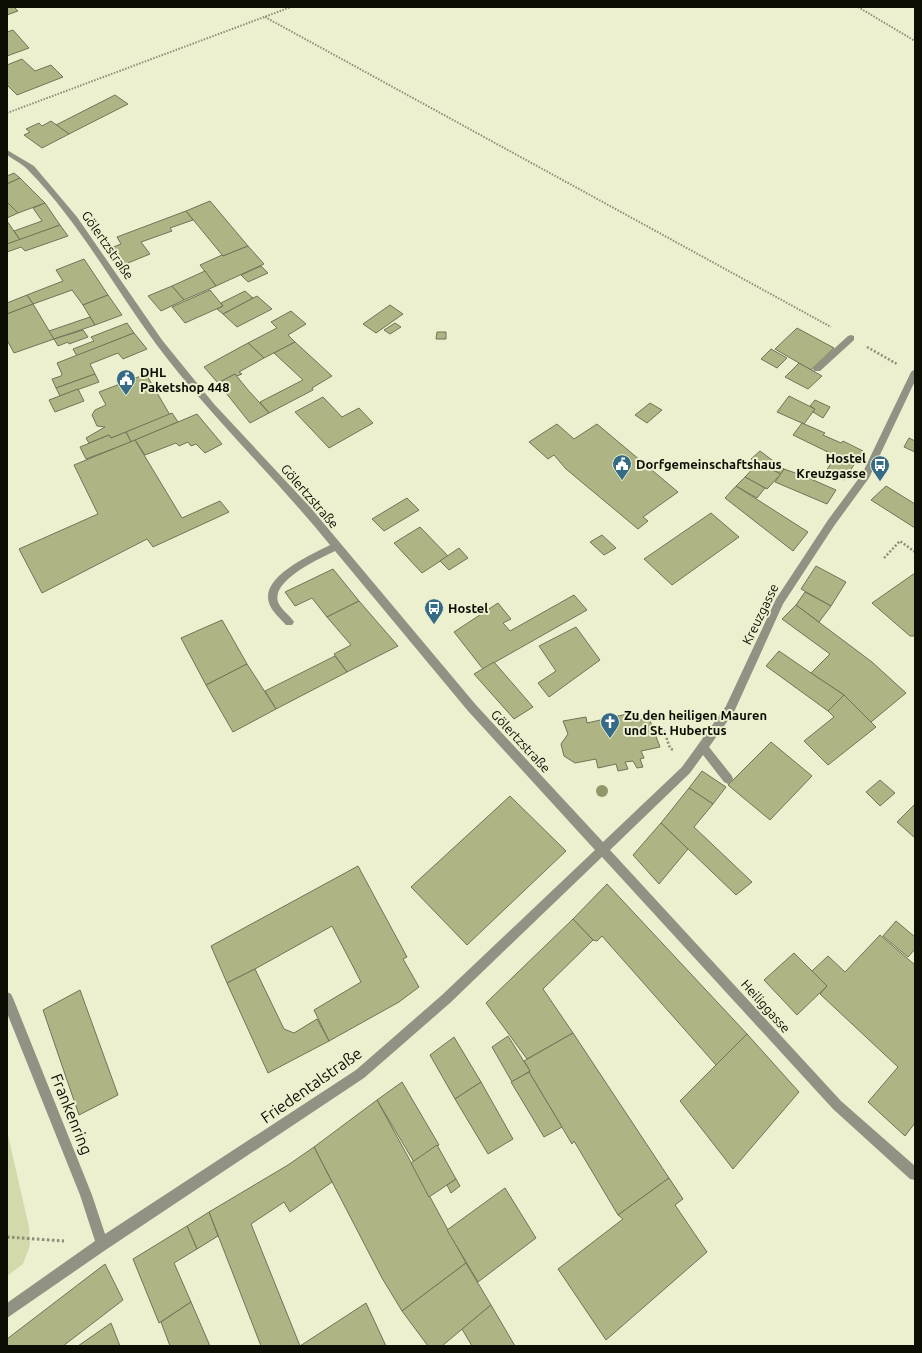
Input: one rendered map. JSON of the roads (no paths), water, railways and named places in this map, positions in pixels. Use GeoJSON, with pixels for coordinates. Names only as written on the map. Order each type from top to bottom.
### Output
{"type":"FeatureCollection","features":[{"type":"Feature","properties":{"kind":"street","name":"Gölertzstraße"},"geometry":{"type":"LineString","coordinates":[[7,152],[31,168],[74,219],[159,342],[211,406],[307,510],[472,708],[604,850]]}},
{"type":"Feature","properties":{"kind":"street"},"geometry":{"type":"LineString","coordinates":[[817,369],[851,338]]}},
{"type":"Feature","properties":{"kind":"street","name":"Kreuzgasse"},"geometry":{"type":"LineString","coordinates":[[604,850],[686,770],[730,709],[786,591],[831,523],[866,476],[915,373]]}},
{"type":"Feature","properties":{"kind":"street"},"geometry":{"type":"LineString","coordinates":[[289,622],[274,605],[274,590],[283,577],[336,546]]}},
{"type":"Feature","properties":{"kind":"street"},"geometry":{"type":"LineString","coordinates":[[703,747],[728,780]]}},
{"type":"Feature","properties":{"kind":"street","name":"Heiliggasse"},"geometry":{"type":"LineString","coordinates":[[604,850],[837,1104],[915,1174]]}},
{"type":"Feature","properties":{"kind":"street","name":"Friedentalstraße"},"geometry":{"type":"LineString","coordinates":[[7,1311],[102,1244],[360,1074],[446,999],[604,850]]}},
{"type":"Feature","properties":{"kind":"street","name":"Frankenring"},"geometry":{"type":"LineString","coordinates":[[7,998],[86,1195],[102,1244]]}},
{"type":"Feature","properties":{"kind":"place","name":"DHL Paketshop 448"},"geometry":{"type":"Point","coordinates":[126,396]}},
{"type":"Feature","properties":{"kind":"place","name":"Dorfgemeinschaftshaus"},"geometry":{"type":"Point","coordinates":[622,481]}},
{"type":"Feature","properties":{"kind":"place","name":"Hostel Kreuzgasse"},"geometry":{"type":"Point","coordinates":[880,482]}},
{"type":"Feature","properties":{"kind":"place","name":"Hostel"},"geometry":{"type":"Point","coordinates":[434,625]}},
{"type":"Feature","properties":{"kind":"place","name":"Zu den heiligen Mauren und St. Hubertus"},"geometry":{"type":"Point","coordinates":[610,739]}}]}
